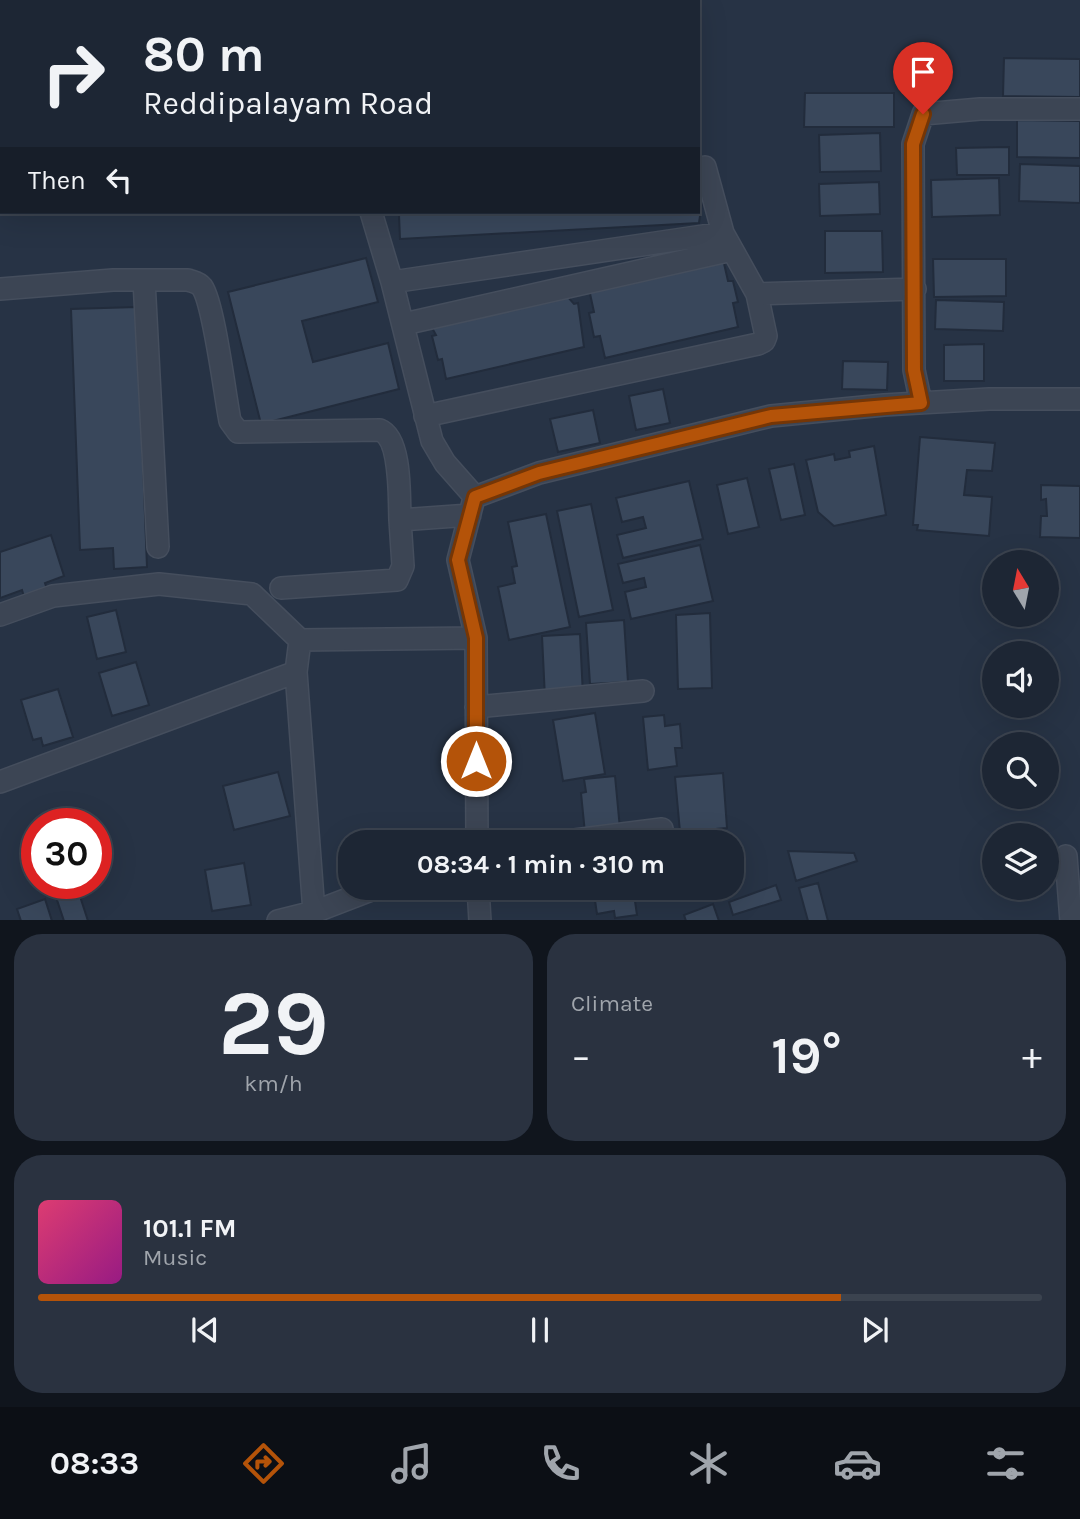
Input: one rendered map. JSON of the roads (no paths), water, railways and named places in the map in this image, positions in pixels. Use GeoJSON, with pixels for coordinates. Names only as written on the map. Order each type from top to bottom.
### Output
{"type":"FeatureCollection","features":[{"type":"Feature","properties":{"kind":"street"},"geometry":{"type":"LineString","coordinates":[[921,403],[914,370],[913,144],[923,114],[980,109],[1080,109]]}},
{"type":"Feature","properties":{"kind":"street"},"geometry":{"type":"LineString","coordinates":[[425,416],[764,341],[766,335],[757,294],[727,241],[705,167]]}},
{"type":"Feature","properties":{"kind":"street"},"geometry":{"type":"LineString","coordinates":[[372,214],[404,324],[432,440],[472,506],[458,560],[476,638],[477,830]]}},
{"type":"Feature","properties":{"kind":"street"},"geometry":{"type":"LineString","coordinates":[[392,282],[727,241]]}},
{"type":"Feature","properties":{"kind":"street"},"geometry":{"type":"LineString","coordinates":[[404,324],[727,241]]}},
{"type":"Feature","properties":{"kind":"street"},"geometry":{"type":"LineString","coordinates":[[144,280],[158,547]]}},
{"type":"Feature","properties":{"kind":"street"},"geometry":{"type":"LineString","coordinates":[[0,289],[144,280],[188,280],[199,284],[204,290],[230,421],[238,432],[380,430],[387,433],[395,446],[403,566],[397,580],[281,588]]}},
{"type":"Feature","properties":{"kind":"street"},"geometry":{"type":"LineString","coordinates":[[757,294],[915,289]]}},
{"type":"Feature","properties":{"kind":"street"},"geometry":{"type":"LineString","coordinates":[[400,520],[472,506],[539,473],[771,416],[921,403],[1080,399]]}},
{"type":"Feature","properties":{"kind":"street"},"geometry":{"type":"LineString","coordinates":[[0,615],[52,596],[159,584],[251,594],[300,640],[476,638]]}},
{"type":"Feature","properties":{"kind":"street"},"geometry":{"type":"LineString","coordinates":[[300,640],[296,672],[314,912]]}},
{"type":"Feature","properties":{"kind":"street"},"geometry":{"type":"LineString","coordinates":[[0,782],[296,672]]}},
{"type":"Feature","properties":{"kind":"street"},"geometry":{"type":"LineString","coordinates":[[476,707],[643,691]]}},
{"type":"Feature","properties":{"kind":"street"},"geometry":{"type":"LineString","coordinates":[[654,830],[662,829]]}},
{"type":"Feature","properties":{"kind":"street"},"geometry":{"type":"LineString","coordinates":[[1066,856],[1071,920]]}},
{"type":"Feature","properties":{"kind":"street"},"geometry":{"type":"LineString","coordinates":[[278,920],[314,912],[345,900]]}},
{"type":"Feature","properties":{"kind":"street"},"geometry":{"type":"LineString","coordinates":[[479,900],[480,920]]}}]}
